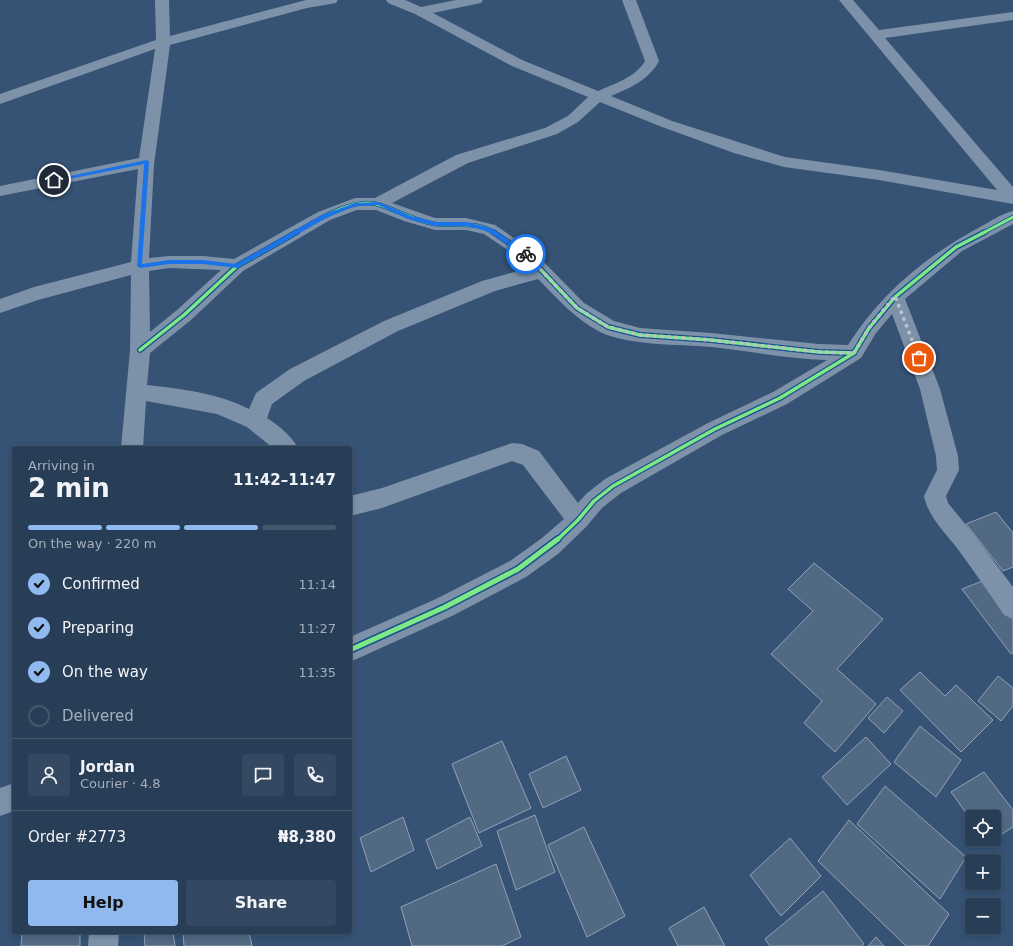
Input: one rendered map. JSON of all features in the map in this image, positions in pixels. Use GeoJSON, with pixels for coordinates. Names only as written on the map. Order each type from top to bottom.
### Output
{"type":"FeatureCollection","features":[{"type":"Feature","properties":{"kind":"street"},"geometry":{"type":"LineString","coordinates":[[132,446],[140,350],[140,266],[147,162],[163,42],[162,0]]}},
{"type":"Feature","properties":{"kind":"street"},"geometry":{"type":"LineString","coordinates":[[0,99],[111,58],[163,42],[306,4],[331,0]]}},
{"type":"Feature","properties":{"kind":"street"},"geometry":{"type":"LineString","coordinates":[[393,0],[420,11],[470,39],[518,63],[667,124],[740,149],[784,162],[879,175],[1013,198]]}},
{"type":"Feature","properties":{"kind":"street"},"geometry":{"type":"LineString","coordinates":[[420,11],[449,3],[476,0]]}},
{"type":"Feature","properties":{"kind":"street"},"geometry":{"type":"LineString","coordinates":[[378,204],[462,159],[551,131],[572,119],[598,96],[625,85],[647,70],[652,61],[629,0]]}},
{"type":"Feature","properties":{"kind":"street"},"geometry":{"type":"LineString","coordinates":[[846,0],[1013,198]]}},
{"type":"Feature","properties":{"kind":"street"},"geometry":{"type":"LineString","coordinates":[[876,35],[1013,16]]}},
{"type":"Feature","properties":{"kind":"street"},"geometry":{"type":"LineString","coordinates":[[0,191],[147,162]]}},
{"type":"Feature","properties":{"kind":"street"},"geometry":{"type":"LineString","coordinates":[[140,350],[184,315],[237,266],[324,216],[355,204],[378,204],[410,218],[435,224],[466,224],[489,229],[527,254],[577,308],[608,327],[640,335],[718,340],[819,352],[854,353]]}},
{"type":"Feature","properties":{"kind":"street"},"geometry":{"type":"LineString","coordinates":[[352,649],[445,607],[518,570],[550,546],[578,520],[594,501],[613,486],[715,429],[780,398],[854,353],[869,328],[895,296],[956,247],[1013,217]]}},
{"type":"Feature","properties":{"kind":"street"},"geometry":{"type":"LineString","coordinates":[[0,306],[34,294],[140,266],[169,262],[203,262],[237,266]]}},
{"type":"Feature","properties":{"kind":"street"},"geometry":{"type":"LineString","coordinates":[[256,420],[263,400],[297,375],[391,326],[489,286],[542,271]]}},
{"type":"Feature","properties":{"kind":"street"},"geometry":{"type":"LineString","coordinates":[[895,296],[928,383],[947,456],[948,470],[935,496],[938,508],[967,543],[1013,607]]}},
{"type":"Feature","properties":{"kind":"street"},"geometry":{"type":"LineString","coordinates":[[136,392],[195,400],[223,406],[256,420],[285,446]]}},
{"type":"Feature","properties":{"kind":"street"},"geometry":{"type":"LineString","coordinates":[[352,506],[382,498],[512,452],[522,453],[531,458],[578,520]]}},
{"type":"Feature","properties":{"kind":"street"},"geometry":{"type":"LineString","coordinates":[[0,802],[12,798]]}},
{"type":"Feature","properties":{"kind":"street"},"geometry":{"type":"LineString","coordinates":[[103,946],[104,934]]}},
{"type":"Feature","properties":{"kind":"building"},"geometry":{"type":"Polygon","coordinates":[[[996,512],[1013,533],[1013,567],[1003,571],[966,524],[996,512]]]}},
{"type":"Feature","properties":{"kind":"building"},"geometry":{"type":"Polygon","coordinates":[[[814,563],[883,619],[837,669],[876,704],[835,752],[804,723],[822,701],[771,654],[813,611],[788,589],[814,563]]]}},
{"type":"Feature","properties":{"kind":"building"},"geometry":{"type":"Polygon","coordinates":[[[985,580],[1013,617],[1013,653],[1011,654],[962,589],[985,580]]]}},
{"type":"Feature","properties":{"kind":"building"},"geometry":{"type":"Polygon","coordinates":[[[920,672],[945,696],[956,685],[993,720],[961,752],[900,690],[920,672]]]}},
{"type":"Feature","properties":{"kind":"building"},"geometry":{"type":"Polygon","coordinates":[[[998,676],[1013,688],[1013,706],[1001,721],[978,701],[998,676]]]}},
{"type":"Feature","properties":{"kind":"building"},"geometry":{"type":"Polygon","coordinates":[[[887,697],[903,711],[884,733],[868,718],[887,697]]]}},
{"type":"Feature","properties":{"kind":"building"},"geometry":{"type":"Polygon","coordinates":[[[920,726],[961,760],[936,797],[894,762],[920,726]]]}},
{"type":"Feature","properties":{"kind":"building"},"geometry":{"type":"Polygon","coordinates":[[[866,737],[891,764],[847,805],[822,777],[866,737]]]}},
{"type":"Feature","properties":{"kind":"building"},"geometry":{"type":"Polygon","coordinates":[[[502,741],[531,808],[479,833],[452,764],[502,741]]]}},
{"type":"Feature","properties":{"kind":"building"},"geometry":{"type":"Polygon","coordinates":[[[566,756],[581,790],[543,808],[529,774],[566,756]]]}},
{"type":"Feature","properties":{"kind":"building"},"geometry":{"type":"Polygon","coordinates":[[[984,772],[1013,810],[1013,827],[1001,835],[1001,810],[965,810],[965,811],[951,792],[984,772]]]}},
{"type":"Feature","properties":{"kind":"building"},"geometry":{"type":"Polygon","coordinates":[[[885,786],[965,856],[965,859],[940,899],[857,824],[885,786]]]}},
{"type":"Feature","properties":{"kind":"building"},"geometry":{"type":"Polygon","coordinates":[[[535,815],[555,872],[516,890],[497,831],[535,815]]]}},
{"type":"Feature","properties":{"kind":"building"},"geometry":{"type":"Polygon","coordinates":[[[403,817],[414,850],[371,872],[360,838],[403,817]]]}},
{"type":"Feature","properties":{"kind":"building"},"geometry":{"type":"Polygon","coordinates":[[[470,817],[482,846],[437,869],[426,840],[470,817]]]}},
{"type":"Feature","properties":{"kind":"building"},"geometry":{"type":"Polygon","coordinates":[[[849,820],[949,914],[928,946],[906,946],[818,861],[849,820]]]}},
{"type":"Feature","properties":{"kind":"building"},"geometry":{"type":"Polygon","coordinates":[[[584,827],[625,916],[587,937],[548,845],[584,827]]]}},
{"type":"Feature","properties":{"kind":"building"},"geometry":{"type":"Polygon","coordinates":[[[790,838],[821,876],[781,916],[750,875],[790,838]]]}},
{"type":"Feature","properties":{"kind":"building"},"geometry":{"type":"Polygon","coordinates":[[[496,864],[521,937],[502,946],[412,946],[401,907],[496,864]]]}},
{"type":"Feature","properties":{"kind":"building"},"geometry":{"type":"Polygon","coordinates":[[[823,891],[864,944],[862,946],[770,946],[765,939],[823,891]]]}},
{"type":"Feature","properties":{"kind":"building"},"geometry":{"type":"Polygon","coordinates":[[[704,907],[725,946],[678,946],[669,928],[704,907]]]}},
{"type":"Feature","properties":{"kind":"building"},"geometry":{"type":"Polygon","coordinates":[[[22,934],[80,934],[80,946],[21,946],[22,934]]]}},
{"type":"Feature","properties":{"kind":"building"},"geometry":{"type":"Polygon","coordinates":[[[144,934],[173,934],[175,946],[145,946],[144,934]]]}},
{"type":"Feature","properties":{"kind":"building"},"geometry":{"type":"Polygon","coordinates":[[[183,934],[249,934],[252,946],[184,946],[183,934]]]}},
{"type":"Feature","properties":{"kind":"building"},"geometry":{"type":"Polygon","coordinates":[[[876,937],[884,946],[868,946],[876,937]]]}},
{"type":"Feature","properties":{"kind":"cycle path"},"geometry":{"type":"LineString","coordinates":[[140,350],[184,315],[237,266],[324,216],[355,204],[378,204],[410,217],[435,224],[466,224],[489,229],[527,255],[577,308],[608,327],[640,335],[711,340],[819,352],[854,353]]}},
{"type":"Feature","properties":{"kind":"cycle path"},"geometry":{"type":"LineString","coordinates":[[352,649],[445,607],[518,569],[550,546],[578,520],[594,501],[613,486],[715,429],[780,398],[854,353],[869,328],[895,297],[956,247],[1013,217]]}},
{"type":"Feature","properties":{"kind":"way so far"},"geometry":{"type":"LineString","coordinates":[[526,254],[577,308],[608,327],[640,335],[780,346],[819,352],[854,353],[869,328],[895,296],[919,358]]}},
{"type":"Feature","properties":{"kind":"route"},"geometry":{"type":"LineString","coordinates":[[54,180],[147,162],[140,266],[169,262],[203,262],[237,266],[324,216],[355,204],[378,204],[410,218],[435,224],[466,224],[489,229],[526,254]]}}]}
